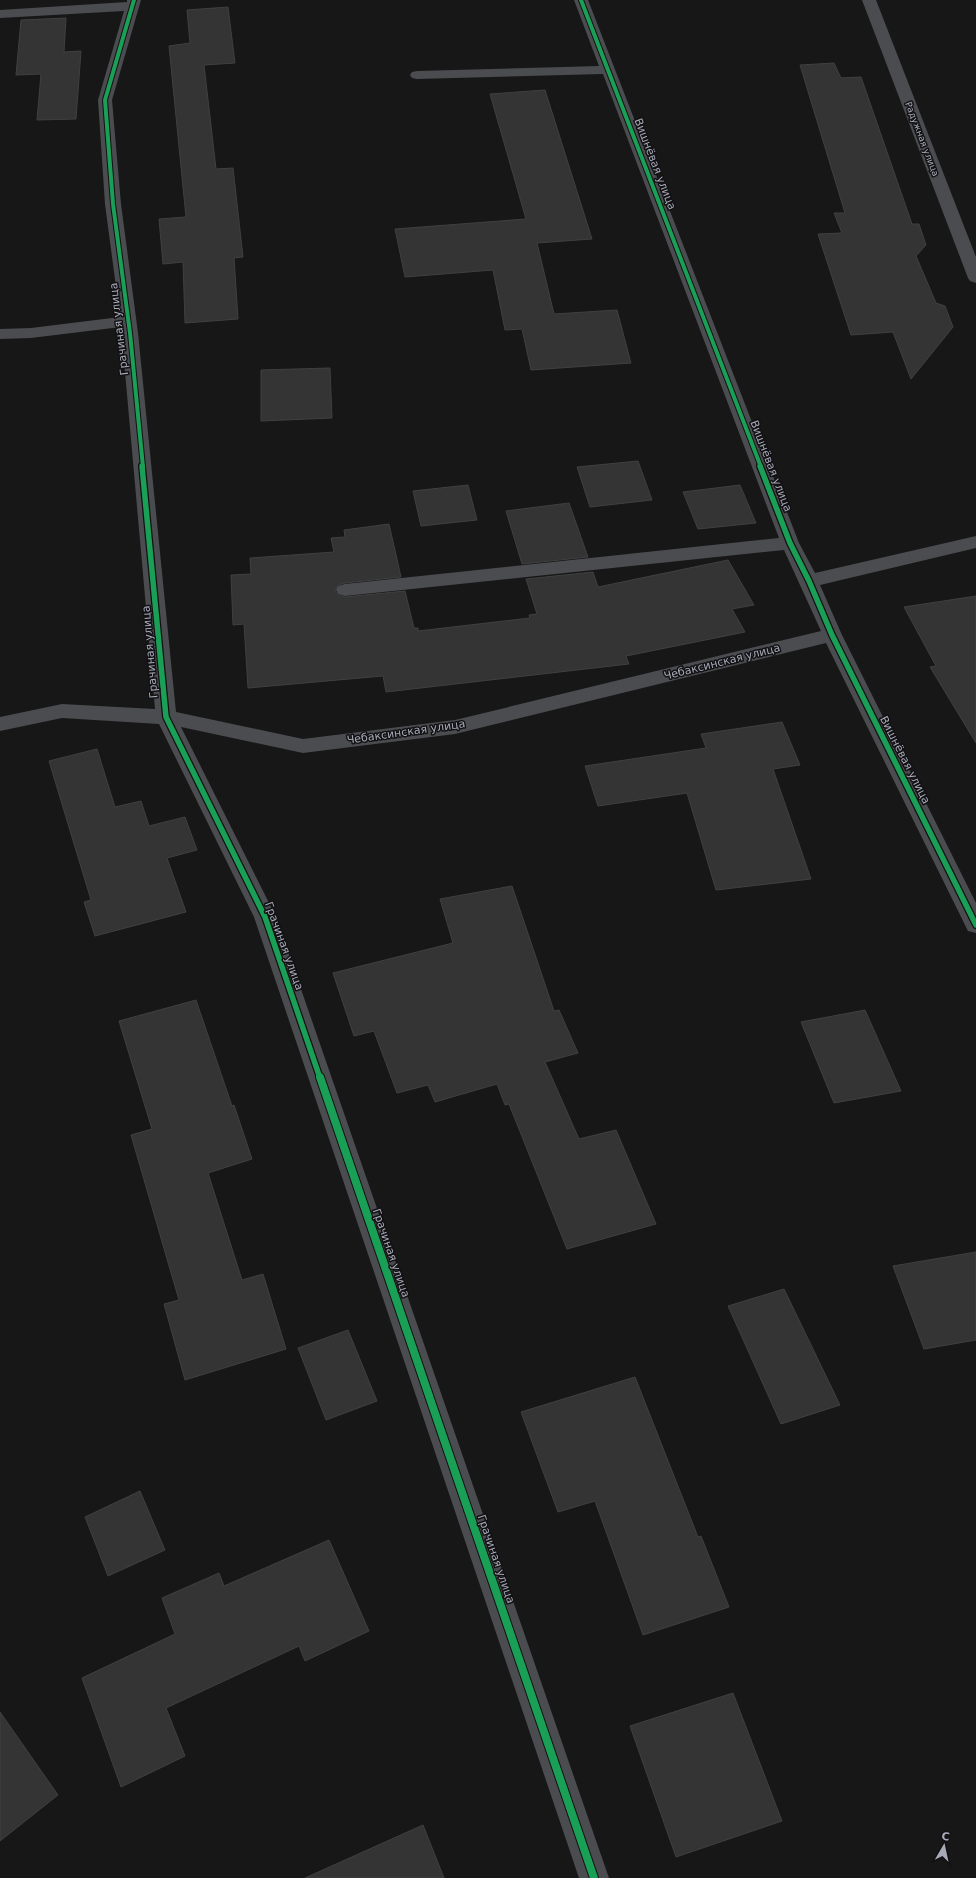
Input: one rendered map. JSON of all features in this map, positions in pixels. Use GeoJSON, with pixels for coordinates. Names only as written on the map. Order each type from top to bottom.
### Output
{"type":"FeatureCollection","features":[{"type":"Feature","properties":{"kind":"street","name":"Вишнёвая улица"},"geometry":{"type":"LineString","coordinates":[[581,0],[790,543],[809,581],[832,635],[976,925]]}},
{"type":"Feature","properties":{"kind":"street","name":"Радужная улица"},"geometry":{"type":"LineString","coordinates":[[869,0],[976,278]]}},
{"type":"Feature","properties":{"kind":"street"},"geometry":{"type":"LineString","coordinates":[[0,14],[132,3]]}},
{"type":"Feature","properties":{"kind":"street","name":"Грачиная улица"},"geometry":{"type":"LineString","coordinates":[[132,3],[105,100],[113,204],[128,321],[166,717],[265,917],[594,1878]]}},
{"type":"Feature","properties":{"kind":"street"},"geometry":{"type":"LineString","coordinates":[[417,74],[608,70]]}},
{"type":"Feature","properties":{"kind":"street"},"geometry":{"type":"LineString","coordinates":[[0,334],[31,333],[128,321]]}},
{"type":"Feature","properties":{"kind":"street"},"geometry":{"type":"LineString","coordinates":[[809,581],[976,542]]}},
{"type":"Feature","properties":{"kind":"street"},"geometry":{"type":"LineString","coordinates":[[345,590],[790,543]]}},
{"type":"Feature","properties":{"kind":"street","name":"Чебаксинская улица"},"geometry":{"type":"LineString","coordinates":[[0,724],[62,710],[166,717],[304,746],[455,727],[832,635]]}},
{"type":"Feature","properties":{"kind":"building"},"geometry":{"type":"Polygon","coordinates":[[[228,7],[235,63],[204,65],[216,169],[233,168],[243,257],[234,258],[238,319],[185,323],[183,262],[163,264],[159,219],[186,217],[169,46],[190,43],[187,10],[228,7]]]}},
{"type":"Feature","properties":{"kind":"building"},"geometry":{"type":"Polygon","coordinates":[[[66,18],[64,52],[81,51],[76,119],[37,120],[41,74],[16,75],[21,20],[66,18]]]}},
{"type":"Feature","properties":{"kind":"building"},"geometry":{"type":"Polygon","coordinates":[[[834,63],[841,78],[861,77],[912,224],[919,224],[926,245],[916,256],[936,303],[945,306],[953,327],[911,379],[893,332],[851,335],[818,234],[842,233],[834,213],[845,213],[800,65],[834,63]]]}},
{"type":"Feature","properties":{"kind":"building"},"geometry":{"type":"Polygon","coordinates":[[[545,90],[592,239],[537,243],[554,314],[617,310],[631,363],[531,370],[522,329],[505,330],[493,270],[405,277],[395,229],[526,219],[490,94],[545,90]]]}},
{"type":"Feature","properties":{"kind":"building"},"geometry":{"type":"Polygon","coordinates":[[[330,368],[332,418],[261,421],[261,370],[330,368]]]}},
{"type":"Feature","properties":{"kind":"building"},"geometry":{"type":"Polygon","coordinates":[[[638,461],[652,500],[590,507],[577,467],[638,461]]]}},
{"type":"Feature","properties":{"kind":"building"},"geometry":{"type":"Polygon","coordinates":[[[468,485],[477,520],[421,526],[413,491],[468,485]]]}},
{"type":"Feature","properties":{"kind":"building"},"geometry":{"type":"Polygon","coordinates":[[[740,485],[756,523],[698,529],[683,492],[740,485]]]}},
{"type":"Feature","properties":{"kind":"building"},"geometry":{"type":"Polygon","coordinates":[[[569,503],[588,557],[522,564],[506,511],[569,503]]]}},
{"type":"Feature","properties":{"kind":"building"},"geometry":{"type":"Polygon","coordinates":[[[389,524],[401,577],[345,583],[338,585],[335,591],[338,595],[345,597],[405,591],[414,628],[418,628],[418,631],[530,618],[529,615],[537,614],[526,579],[593,572],[598,587],[728,560],[754,605],[732,609],[745,632],[626,656],[629,664],[386,692],[383,676],[248,688],[244,624],[233,625],[231,575],[251,574],[250,558],[334,552],[331,538],[345,537],[344,530],[389,524]]]}},
{"type":"Feature","properties":{"kind":"building"},"geometry":{"type":"Polygon","coordinates":[[[976,596],[976,743],[930,667],[936,666],[904,607],[976,596]]]}},
{"type":"Feature","properties":{"kind":"building"},"geometry":{"type":"Polygon","coordinates":[[[782,722],[800,765],[773,769],[811,879],[716,890],[687,793],[598,806],[585,766],[706,748],[701,734],[782,722]]]}},
{"type":"Feature","properties":{"kind":"building"},"geometry":{"type":"Polygon","coordinates":[[[97,749],[115,807],[141,801],[149,826],[185,817],[197,850],[167,858],[186,912],[95,936],[84,902],[91,900],[49,761],[97,749]]]}},
{"type":"Feature","properties":{"kind":"building"},"geometry":{"type":"Polygon","coordinates":[[[512,886],[554,1011],[559,1010],[578,1053],[545,1062],[579,1139],[616,1130],[656,1224],[567,1249],[509,1104],[505,1105],[497,1084],[435,1102],[428,1085],[397,1093],[374,1031],[354,1036],[333,973],[453,943],[440,899],[512,886]]]}},
{"type":"Feature","properties":{"kind":"building"},"geometry":{"type":"Polygon","coordinates":[[[196,1000],[232,1106],[234,1105],[252,1159],[208,1173],[242,1280],[263,1274],[286,1349],[185,1380],[164,1304],[179,1300],[131,1135],[152,1129],[119,1021],[196,1000]]]}},
{"type":"Feature","properties":{"kind":"building"},"geometry":{"type":"Polygon","coordinates":[[[865,1010],[901,1091],[834,1103],[801,1022],[865,1010]]]}},
{"type":"Feature","properties":{"kind":"building"},"geometry":{"type":"Polygon","coordinates":[[[976,1252],[976,1340],[924,1349],[893,1266],[976,1252]]]}},
{"type":"Feature","properties":{"kind":"building"},"geometry":{"type":"Polygon","coordinates":[[[784,1289],[840,1405],[781,1424],[728,1306],[784,1289]]]}},
{"type":"Feature","properties":{"kind":"building"},"geometry":{"type":"Polygon","coordinates":[[[348,1330],[377,1401],[326,1420],[298,1348],[348,1330]]]}},
{"type":"Feature","properties":{"kind":"building"},"geometry":{"type":"Polygon","coordinates":[[[635,1377],[698,1537],[701,1536],[729,1607],[643,1635],[595,1501],[558,1512],[521,1412],[635,1377]]]}},
{"type":"Feature","properties":{"kind":"building"},"geometry":{"type":"Polygon","coordinates":[[[140,1491],[165,1550],[108,1576],[85,1517],[140,1491]]]}},
{"type":"Feature","properties":{"kind":"building"},"geometry":{"type":"Polygon","coordinates":[[[329,1540],[369,1631],[305,1661],[299,1646],[166,1708],[185,1756],[121,1787],[82,1678],[175,1634],[162,1598],[219,1573],[224,1586],[329,1540]]]}},
{"type":"Feature","properties":{"kind":"building"},"geometry":{"type":"Polygon","coordinates":[[[733,1693],[782,1821],[676,1857],[630,1726],[733,1693]]]}},
{"type":"Feature","properties":{"kind":"building"},"geometry":{"type":"Polygon","coordinates":[[[0,1712],[58,1795],[0,1841],[0,1712]]]}},
{"type":"Feature","properties":{"kind":"building"},"geometry":{"type":"Polygon","coordinates":[[[423,1825],[444,1878],[305,1878],[423,1825]]]}},
{"type":"Feature","properties":{"kind":"cycle path"},"geometry":{"type":"LineString","coordinates":[[134,0],[105,100],[113,204],[130,333],[166,717],[265,917],[594,1878]]}},
{"type":"Feature","properties":{"kind":"cycle path"},"geometry":{"type":"LineString","coordinates":[[581,0],[790,543],[809,581],[832,635],[976,925]]}}]}
